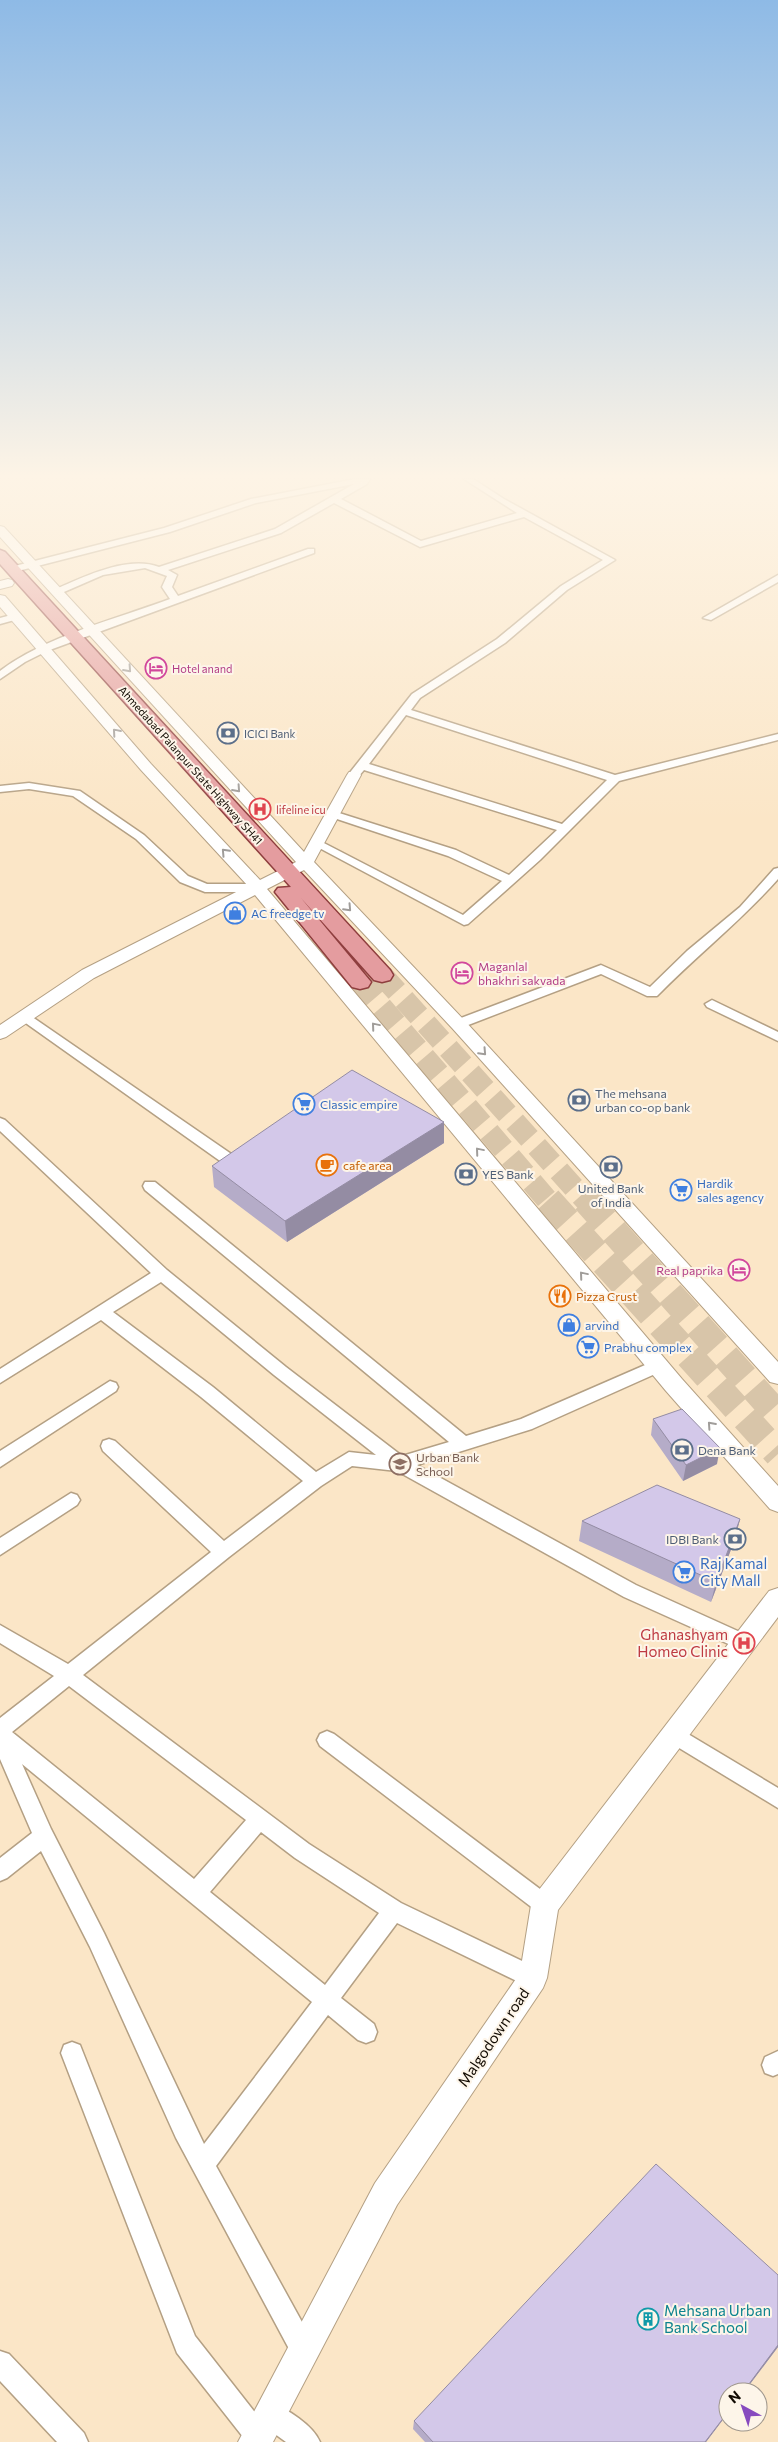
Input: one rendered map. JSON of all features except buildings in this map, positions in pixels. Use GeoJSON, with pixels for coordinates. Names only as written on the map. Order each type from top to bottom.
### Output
{"type":"FeatureCollection","features":[{"type":"Feature","properties":{"kind":"main road","name":"Ahmedabad Palanpur State Highway SH41"},"geometry":{"type":"LineString","coordinates":[[26,593],[274,880],[351,980]]}},
{"type":"Feature","properties":{"kind":"main road","name":"Ahmedabad Palanpur State Highway SH41"},"geometry":{"type":"LineString","coordinates":[[274,880],[369,961],[382,975]]}},
{"type":"Feature","properties":{"kind":"street"},"geometry":{"type":"LineString","coordinates":[[57,593],[67,640],[146,767],[274,880]]}},
{"type":"Feature","properties":{"kind":"street"},"geometry":{"type":"LineString","coordinates":[[171,593],[175,600]]}},
{"type":"Feature","properties":{"kind":"street"},"geometry":{"type":"LineString","coordinates":[[0,676],[21,660],[67,640],[194,593]]}},
{"type":"Feature","properties":{"kind":"street"},"geometry":{"type":"LineString","coordinates":[[0,1033],[88,974],[306,863],[358,770],[416,696],[501,641],[558,593]]}},
{"type":"Feature","properties":{"kind":"street"},"geometry":{"type":"LineString","coordinates":[[708,618],[752,593]]}},
{"type":"Feature","properties":{"kind":"street"},"geometry":{"type":"LineString","coordinates":[[0,599],[15,617],[67,640],[306,863],[458,1024],[778,1376]]}},
{"type":"Feature","properties":{"kind":"street"},"geometry":{"type":"LineString","coordinates":[[0,622],[15,617]]}},
{"type":"Feature","properties":{"kind":"street"},"geometry":{"type":"LineString","coordinates":[[404,711],[615,779]]}},
{"type":"Feature","properties":{"kind":"street"},"geometry":{"type":"LineString","coordinates":[[316,843],[464,921],[565,829],[615,779],[778,737]]}},
{"type":"Feature","properties":{"kind":"street"},"geometry":{"type":"LineString","coordinates":[[358,770],[565,829]]}},
{"type":"Feature","properties":{"kind":"street"},"geometry":{"type":"LineString","coordinates":[[0,789],[29,786],[76,793],[140,837],[184,879],[205,888],[274,880]]}},
{"type":"Feature","properties":{"kind":"street"},"geometry":{"type":"LineString","coordinates":[[332,814],[452,854],[510,880]]}},
{"type":"Feature","properties":{"kind":"street"},"geometry":{"type":"LineString","coordinates":[[458,1024],[601,969],[652,993],[691,954],[744,910],[778,872]]}},
{"type":"Feature","properties":{"kind":"street"},"geometry":{"type":"LineString","coordinates":[[369,961],[401,964]]}},
{"type":"Feature","properties":{"kind":"street"},"geometry":{"type":"LineString","coordinates":[[351,980],[658,1366],[778,1502]]}},
{"type":"Feature","properties":{"kind":"street"},"geometry":{"type":"LineString","coordinates":[[712,1004],[778,1037]]}},
{"type":"Feature","properties":{"kind":"street"},"geometry":{"type":"LineString","coordinates":[[25,1016],[235,1164]]}},
{"type":"Feature","properties":{"kind":"street"},"geometry":{"type":"LineString","coordinates":[[0,1123],[162,1274],[280,1372],[400,1464],[630,1591],[744,1643]]}},
{"type":"Feature","properties":{"kind":"street"},"geometry":{"type":"LineString","coordinates":[[150,1186],[329,1331],[464,1444]]}},
{"type":"Feature","properties":{"kind":"street"},"geometry":{"type":"LineString","coordinates":[[0,1378],[162,1274]]}},
{"type":"Feature","properties":{"kind":"street"},"geometry":{"type":"LineString","coordinates":[[101,1312],[207,1392],[315,1481]]}},
{"type":"Feature","properties":{"kind":"street"},"geometry":{"type":"LineString","coordinates":[[0,1730],[223,1552],[315,1481],[349,1459],[400,1464],[526,1424],[658,1366]]}},
{"type":"Feature","properties":{"kind":"street"},"geometry":{"type":"LineString","coordinates":[[0,1460],[110,1387]]}},
{"type":"Feature","properties":{"kind":"street"},"geometry":{"type":"LineString","coordinates":[[109,1446],[223,1552]]}},
{"type":"Feature","properties":{"kind":"street"},"geometry":{"type":"LineString","coordinates":[[0,1548],[71,1500]]}},
{"type":"Feature","properties":{"kind":"street","name":"Malgodown road"},"geometry":{"type":"LineString","coordinates":[[261,2431],[386,2194],[533,1978],[544,1905],[778,1598]]}},
{"type":"Feature","properties":{"kind":"street"},"geometry":{"type":"LineString","coordinates":[[0,1633],[68,1674],[302,1852],[394,1910],[533,1978]]}},
{"type":"Feature","properties":{"kind":"street"},"geometry":{"type":"LineString","coordinates":[[673,1734],[778,1799]]}},
{"type":"Feature","properties":{"kind":"street"},"geometry":{"type":"LineString","coordinates":[[0,1736],[44,1836],[98,1940],[184,2130],[304,2351]]}},
{"type":"Feature","properties":{"kind":"street"},"geometry":{"type":"LineString","coordinates":[[0,1736],[366,2032]]}},
{"type":"Feature","properties":{"kind":"street"},"geometry":{"type":"LineString","coordinates":[[327,1740],[544,1905]]}},
{"type":"Feature","properties":{"kind":"street"},"geometry":{"type":"LineString","coordinates":[[196,1893],[260,1819]]}},
{"type":"Feature","properties":{"kind":"street"},"geometry":{"type":"LineString","coordinates":[[0,1871],[44,1836]]}},
{"type":"Feature","properties":{"kind":"street"},"geometry":{"type":"LineString","coordinates":[[203,2166],[394,1910]]}},
{"type":"Feature","properties":{"kind":"street"},"geometry":{"type":"LineString","coordinates":[[72,2053],[186,2344],[261,2431],[307,2442]]}},
{"type":"Feature","properties":{"kind":"street"},"geometry":{"type":"LineString","coordinates":[[0,2363],[75,2442]]}},
{"type":"Feature","properties":{"kind":"tunnel"},"geometry":{"type":"LineString","coordinates":[[382,975],[587,1202]]}},
{"type":"Feature","properties":{"kind":"tunnel"},"geometry":{"type":"LineString","coordinates":[[360,982],[549,1202]]}},
{"type":"Feature","properties":{"kind":"tunnel"},"geometry":{"type":"LineString","coordinates":[[548,1200],[778,1454]]}},
{"type":"Feature","properties":{"kind":"tunnel"},"geometry":{"type":"LineString","coordinates":[[586,1200],[778,1415]]}},
{"type":"Feature","properties":{"kind":"place","name":"Hotel anand"},"geometry":{"type":"Point","coordinates":[156,668]}},
{"type":"Feature","properties":{"kind":"place","name":"ICICI Bank"},"geometry":{"type":"Point","coordinates":[228,733]}},
{"type":"Feature","properties":{"kind":"place","name":"lifeline icu"},"geometry":{"type":"Point","coordinates":[260,809]}},
{"type":"Feature","properties":{"kind":"place","name":"AC freedge tv"},"geometry":{"type":"Point","coordinates":[235,913]}},
{"type":"Feature","properties":{"kind":"place","name":"Maganlal bhakhri sakvada"},"geometry":{"type":"Point","coordinates":[462,973]}},
{"type":"Feature","properties":{"kind":"place","name":"The mehsana urban co-op bank"},"geometry":{"type":"Point","coordinates":[579,1100]}},
{"type":"Feature","properties":{"kind":"place","name":"Classic empire"},"geometry":{"type":"Point","coordinates":[304,1104]}},
{"type":"Feature","properties":{"kind":"place","name":"cafe area"},"geometry":{"type":"Point","coordinates":[327,1165]}},
{"type":"Feature","properties":{"kind":"place","name":"United Bank of India"},"geometry":{"type":"Point","coordinates":[611,1167]}},
{"type":"Feature","properties":{"kind":"place","name":"YES Bank"},"geometry":{"type":"Point","coordinates":[466,1174]}},
{"type":"Feature","properties":{"kind":"place","name":"Hardik sales agency"},"geometry":{"type":"Point","coordinates":[681,1190]}},
{"type":"Feature","properties":{"kind":"place","name":"Real paprika"},"geometry":{"type":"Point","coordinates":[739,1270]}},
{"type":"Feature","properties":{"kind":"place","name":"Pizza Crust"},"geometry":{"type":"Point","coordinates":[560,1296]}},
{"type":"Feature","properties":{"kind":"place","name":"arvind"},"geometry":{"type":"Point","coordinates":[569,1325]}},
{"type":"Feature","properties":{"kind":"place","name":"Prabhu complex"},"geometry":{"type":"Point","coordinates":[588,1347]}},
{"type":"Feature","properties":{"kind":"place","name":"Dena Bank"},"geometry":{"type":"Point","coordinates":[682,1450]}},
{"type":"Feature","properties":{"kind":"place","name":"Urban Bank School"},"geometry":{"type":"Point","coordinates":[400,1464]}},
{"type":"Feature","properties":{"kind":"place","name":"IDBI Bank"},"geometry":{"type":"Point","coordinates":[735,1539]}},
{"type":"Feature","properties":{"kind":"place","name":"Raj Kamal City Mall"},"geometry":{"type":"Point","coordinates":[684,1572]}},
{"type":"Feature","properties":{"kind":"place","name":"Ghanashyam Homeo Clinic"},"geometry":{"type":"Point","coordinates":[744,1643]}},
{"type":"Feature","properties":{"kind":"place","name":"Mehsana Urban Bank School"},"geometry":{"type":"Point","coordinates":[648,2319]}}]}
